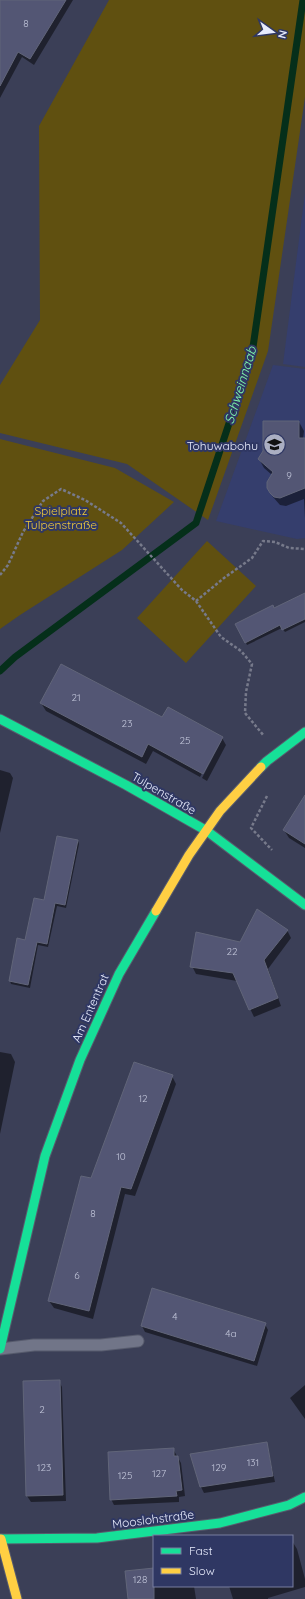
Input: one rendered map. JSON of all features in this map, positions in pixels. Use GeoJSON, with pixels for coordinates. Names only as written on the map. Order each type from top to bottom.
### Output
{"type":"FeatureCollection","features":[{"type":"Feature","properties":{"kind":"street","name":"Tulpenstraße"},"geometry":{"type":"LineString","coordinates":[[0,719],[126,785],[207,831],[305,905]]}},
{"type":"Feature","properties":{"kind":"street","name":"Am Ententrat"},"geometry":{"type":"LineString","coordinates":[[0,1349],[45,1156],[80,1060],[119,974],[189,855],[220,811],[268,761],[305,732]]}},
{"type":"Feature","properties":{"kind":"street","name":"Mooslohstraße"},"geometry":{"type":"LineString","coordinates":[[0,1539],[97,1538],[220,1523],[289,1505],[305,1497]]}},
{"type":"Feature","properties":{"kind":"street"},"geometry":{"type":"LineString","coordinates":[[0,1539],[17,1599]]}},
{"type":"Feature","properties":{"kind":"lane"},"geometry":{"type":"LineString","coordinates":[[0,1349],[34,1345],[101,1345],[138,1341]]}},
{"type":"Feature","properties":{"kind":"path"},"geometry":{"type":"LineString","coordinates":[[0,575],[8,565],[23,532],[43,501],[61,489],[85,500],[121,523],[182,590],[196,601],[220,637],[241,651],[252,664],[246,692],[245,712],[277,754]]}},
{"type":"Feature","properties":{"kind":"path"},"geometry":{"type":"LineString","coordinates":[[196,601],[252,558],[263,541],[275,542],[289,548],[305,549]]}},
{"type":"Feature","properties":{"kind":"path"},"geometry":{"type":"LineString","coordinates":[[270,790],[251,828],[275,853]]}},
{"type":"Feature","properties":{"kind":"shaded area"},"geometry":{"type":"Polygon","coordinates":[[[305,193],[305,367],[283,364],[305,193]]]}},
{"type":"Feature","properties":{"kind":"shaded area","name":"Tohuwabohu"},"geometry":{"type":"Polygon","coordinates":[[[273,365],[305,369],[305,538],[297,539],[216,521],[273,365]]]}},
{"type":"Feature","properties":{"kind":"green space"},"geometry":{"type":"Polygon","coordinates":[[[109,0],[305,0],[305,97],[268,351],[208,520],[127,464],[0,433],[0,385],[40,320],[39,126],[109,0]]]}},
{"type":"Feature","properties":{"kind":"green space","name":"Spielplatz Tulpenstraße"},"geometry":{"type":"Polygon","coordinates":[[[0,439],[115,468],[174,502],[122,550],[0,629],[0,439]]]}},
{"type":"Feature","properties":{"kind":"green space"},"geometry":{"type":"Polygon","coordinates":[[[207,541],[256,586],[186,663],[137,618],[207,541]]]}},
{"type":"Feature","properties":{"kind":"building"},"geometry":{"type":"Polygon","coordinates":[[[0,0],[66,0],[30,59],[18,52],[0,86],[0,0]]]}},
{"type":"Feature","properties":{"kind":"building"},"geometry":{"type":"Polygon","coordinates":[[[263,421],[299,421],[299,438],[305,438],[305,488],[280,498],[274,497],[270,493],[267,488],[267,482],[273,472],[258,459],[263,451],[263,421]]]}},
{"type":"Feature","properties":{"kind":"building"},"geometry":{"type":"Polygon","coordinates":[[[305,593],[305,619],[282,630],[280,625],[245,643],[235,624],[273,605],[274,608],[305,593]]]}},
{"type":"Feature","properties":{"kind":"building"},"geometry":{"type":"Polygon","coordinates":[[[61,664],[162,717],[168,707],[223,737],[203,774],[148,744],[142,757],[40,703],[61,664]]]}},
{"type":"Feature","properties":{"kind":"building"},"geometry":{"type":"Polygon","coordinates":[[[305,795],[305,844],[283,830],[305,795]]]}},
{"type":"Feature","properties":{"kind":"building"},"geometry":{"type":"Polygon","coordinates":[[[57,836],[78,840],[65,905],[55,903],[47,944],[37,942],[28,985],[9,981],[17,938],[25,940],[34,898],[44,900],[57,836]]]}},
{"type":"Feature","properties":{"kind":"building"},"geometry":{"type":"Polygon","coordinates":[[[257,909],[288,930],[264,960],[278,998],[249,1010],[233,973],[190,967],[196,932],[240,942],[257,909]]]}},
{"type":"Feature","properties":{"kind":"building"},"geometry":{"type":"Polygon","coordinates":[[[134,1062],[173,1075],[131,1189],[121,1187],[89,1311],[48,1301],[81,1176],[91,1178],[134,1062]]]}},
{"type":"Feature","properties":{"kind":"building"},"geometry":{"type":"Polygon","coordinates":[[[152,1288],[266,1323],[254,1361],[141,1326],[152,1288]]]}},
{"type":"Feature","properties":{"kind":"building"},"geometry":{"type":"Polygon","coordinates":[[[60,1380],[63,1495],[26,1496],[23,1381],[60,1380]]]}},
{"type":"Feature","properties":{"kind":"building"},"geometry":{"type":"Polygon","coordinates":[[[267,1442],[273,1476],[200,1487],[190,1454],[267,1442]]]}},
{"type":"Feature","properties":{"kind":"building"},"geometry":{"type":"Polygon","coordinates":[[[174,1448],[174,1456],[178,1456],[182,1490],[176,1491],[177,1496],[110,1500],[108,1452],[174,1448]]]}},
{"type":"Feature","properties":{"kind":"building"},"geometry":{"type":"Polygon","coordinates":[[[153,1568],[154,1599],[128,1599],[125,1571],[153,1568]]]}},
{"type":"Feature","properties":{"kind":"waterway","name":"Schweinnaab"},"geometry":{"type":"LineString","coordinates":[[0,671],[15,657],[196,523],[252,354],[303,0]]}},
{"type":"Feature","properties":{"kind":"traffic: fast"},"geometry":{"type":"LineString","coordinates":[[0,719],[126,785],[207,831],[305,905]]}},
{"type":"Feature","properties":{"kind":"traffic: fast"},"geometry":{"type":"LineString","coordinates":[[261,767],[305,732]]}},
{"type":"Feature","properties":{"kind":"traffic: fast"},"geometry":{"type":"LineString","coordinates":[[0,1349],[45,1156],[80,1060],[119,974],[156,911]]}},
{"type":"Feature","properties":{"kind":"traffic: fast"},"geometry":{"type":"LineString","coordinates":[[0,1539],[97,1538],[220,1523],[289,1505],[305,1497]]}},
{"type":"Feature","properties":{"kind":"traffic: slow"},"geometry":{"type":"LineString","coordinates":[[156,911],[189,855],[220,811],[261,767]]}},
{"type":"Feature","properties":{"kind":"traffic: slow"},"geometry":{"type":"LineString","coordinates":[[1,1539],[17,1599]]}},
{"type":"Feature","properties":{"kind":"place","name":"Tohuwabohu"},"geometry":{"type":"Point","coordinates":[274,445]}}]}
